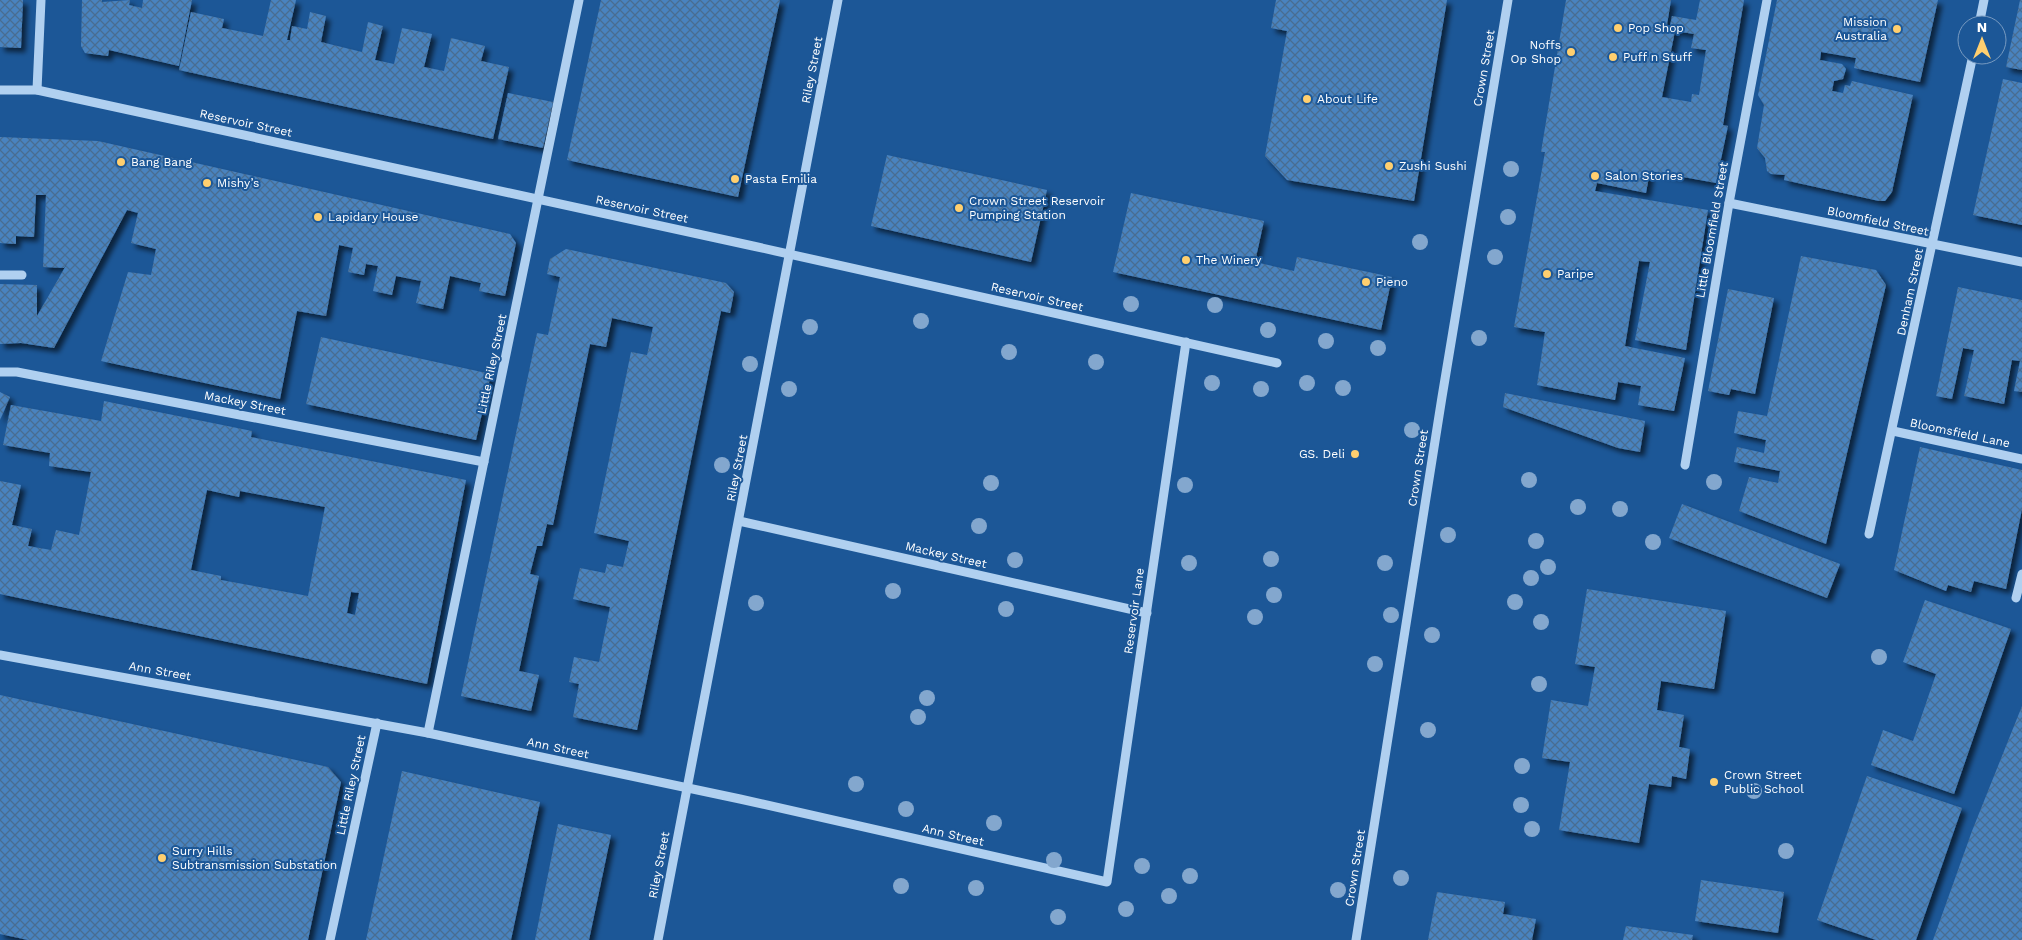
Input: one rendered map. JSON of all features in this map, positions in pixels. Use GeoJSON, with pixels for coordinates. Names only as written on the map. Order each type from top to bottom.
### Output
{"type":"FeatureCollection","features":[{"type":"Feature","properties":{"kind":"street"},"geometry":{"type":"LineString","coordinates":[[36,90],[41,0]]}},
{"type":"Feature","properties":{"kind":"street","name":"Little Riley Street"},"geometry":{"type":"LineString","coordinates":[[428,733],[579,0]]}},
{"type":"Feature","properties":{"kind":"street","name":"Riley Street"},"geometry":{"type":"LineString","coordinates":[[658,940],[791,255],[800,192],[838,0]]}},
{"type":"Feature","properties":{"kind":"street","name":"Crown Street"},"geometry":{"type":"LineString","coordinates":[[1356,940],[1443,388],[1508,0]]}},
{"type":"Feature","properties":{"kind":"street","name":"Little Bloomfield Street"},"geometry":{"type":"LineString","coordinates":[[1685,465],[1729,203],[1767,0]]}},
{"type":"Feature","properties":{"kind":"street"},"geometry":{"type":"LineString","coordinates":[[1981,15],[1984,0]]}},
{"type":"Feature","properties":{"kind":"street","name":"Denham Street"},"geometry":{"type":"LineString","coordinates":[[1869,534],[1893,431],[1971,65]]}},
{"type":"Feature","properties":{"kind":"street","name":"Reservoir Street"},"geometry":{"type":"LineString","coordinates":[[0,90],[36,90],[539,199],[1277,363]]}},
{"type":"Feature","properties":{"kind":"street","name":"Bloomfield Street"},"geometry":{"type":"LineString","coordinates":[[1729,203],[2022,262]]}},
{"type":"Feature","properties":{"kind":"street"},"geometry":{"type":"LineString","coordinates":[[0,275],[22,276]]}},
{"type":"Feature","properties":{"kind":"street","name":"Reservoir Lane"},"geometry":{"type":"LineString","coordinates":[[1107,882],[1186,342]]}},
{"type":"Feature","properties":{"kind":"street","name":"Mackey Street"},"geometry":{"type":"LineString","coordinates":[[0,372],[17,372],[484,462]]}},
{"type":"Feature","properties":{"kind":"street","name":"Bloomsfield Lane"},"geometry":{"type":"LineString","coordinates":[[1893,431],[2022,459]]}},
{"type":"Feature","properties":{"kind":"street","name":"Mackey Street"},"geometry":{"type":"LineString","coordinates":[[739,521],[1146,613]]}},
{"type":"Feature","properties":{"kind":"street"},"geometry":{"type":"LineString","coordinates":[[2016,598],[2022,574]]}},
{"type":"Feature","properties":{"kind":"street","name":"Ann Street"},"geometry":{"type":"LineString","coordinates":[[0,655],[428,733],[686,788],[1107,882]]}},
{"type":"Feature","properties":{"kind":"street","name":"Little Riley Street"},"geometry":{"type":"LineString","coordinates":[[330,940],[377,723]]}},
{"type":"Feature","properties":{"kind":"building"},"geometry":{"type":"Polygon","coordinates":[[[0,0],[23,0],[21,48],[0,47],[0,0]]]}},
{"type":"Feature","properties":{"kind":"building"},"geometry":{"type":"Polygon","coordinates":[[[82,0],[102,0],[102,2],[130,0],[129,5],[142,8],[143,0],[192,0],[179,66],[109,50],[108,56],[85,53],[81,46],[82,0]]]}},
{"type":"Feature","properties":{"kind":"building"},"geometry":{"type":"Polygon","coordinates":[[[271,0],[296,0],[287,40],[290,40],[292,26],[307,29],[310,12],[326,16],[321,42],[362,52],[368,22],[383,26],[375,60],[394,64],[402,28],[432,34],[424,67],[444,71],[451,38],[485,46],[481,61],[509,67],[493,139],[179,70],[191,12],[224,19],[222,28],[263,36],[271,0]]]}},
{"type":"Feature","properties":{"kind":"building"},"geometry":{"type":"Polygon","coordinates":[[[601,0],[780,0],[738,197],[567,160],[601,0]]]}},
{"type":"Feature","properties":{"kind":"building"},"geometry":{"type":"Polygon","coordinates":[[[1276,0],[1447,0],[1414,201],[1287,180],[1265,156],[1287,31],[1271,28],[1276,0]]]}},
{"type":"Feature","properties":{"kind":"building"},"geometry":{"type":"Polygon","coordinates":[[[1566,0],[1671,0],[1667,25],[1670,26],[1672,16],[1696,20],[1700,0],[1744,0],[1723,125],[1728,126],[1716,183],[1650,171],[1646,193],[1597,183],[1595,191],[1708,210],[1686,350],[1635,340],[1650,262],[1639,261],[1625,346],[1685,358],[1674,411],[1638,405],[1641,386],[1618,382],[1615,400],[1537,385],[1545,332],[1514,327],[1545,152],[1541,152],[1566,0]],[[1675,31],[1662,97],[1691,102],[1692,94],[1699,95],[1706,50],[1691,48],[1694,34],[1675,31]]]}},
{"type":"Feature","properties":{"kind":"building"},"geometry":{"type":"Polygon","coordinates":[[[1777,0],[1938,0],[1920,82],[1854,68],[1856,58],[1821,52],[1820,60],[1842,64],[1846,69],[1843,79],[1834,81],[1832,91],[1843,93],[1845,85],[1850,86],[1852,81],[1913,95],[1892,192],[1885,201],[1784,180],[1785,175],[1771,174],[1767,171],[1765,158],[1757,148],[1764,105],[1758,95],[1777,0]]]}},
{"type":"Feature","properties":{"kind":"building"},"geometry":{"type":"Polygon","coordinates":[[[2020,0],[2022,0],[2022,70],[2006,67],[2020,0]]]}},
{"type":"Feature","properties":{"kind":"building"},"geometry":{"type":"Polygon","coordinates":[[[2003,79],[2022,83],[2022,225],[1973,215],[2003,79]]]}},
{"type":"Feature","properties":{"kind":"building"},"geometry":{"type":"Polygon","coordinates":[[[508,93],[553,102],[543,148],[498,139],[508,93]]]}},
{"type":"Feature","properties":{"kind":"building"},"geometry":{"type":"Polygon","coordinates":[[[0,137],[98,141],[510,234],[516,243],[505,296],[479,291],[481,283],[450,276],[443,309],[416,303],[421,281],[396,276],[392,295],[373,291],[378,266],[366,264],[364,275],[348,272],[353,248],[339,245],[326,316],[297,311],[280,399],[101,361],[128,272],[151,275],[156,249],[131,243],[138,213],[127,210],[54,348],[21,343],[0,344],[0,284],[37,285],[37,316],[68,262],[64,268],[43,267],[46,195],[36,195],[34,237],[16,236],[16,244],[0,243],[0,137]]]}},
{"type":"Feature","properties":{"kind":"building","name":"Crown Street Reservoir Pumping Station"},"geometry":{"type":"Polygon","coordinates":[[[887,155],[1047,190],[1031,262],[871,226],[887,155]]]}},
{"type":"Feature","properties":{"kind":"building","name":"The Winery"},"geometry":{"type":"Polygon","coordinates":[[[1131,193],[1264,221],[1255,262],[1294,271],[1297,257],[1392,277],[1381,330],[1113,272],[1131,193]]]}},
{"type":"Feature","properties":{"kind":"building"},"geometry":{"type":"Polygon","coordinates":[[[566,249],[726,283],[734,292],[730,313],[721,311],[637,730],[573,717],[579,684],[569,682],[574,657],[599,662],[610,607],[573,599],[580,568],[605,573],[607,564],[623,567],[629,541],[594,533],[631,352],[647,355],[653,327],[612,318],[606,347],[590,344],[553,525],[547,524],[542,546],[537,546],[530,574],[539,576],[519,671],[539,675],[531,711],[461,696],[537,333],[548,335],[560,277],[547,274],[550,259],[566,249]]]}},
{"type":"Feature","properties":{"kind":"building"},"geometry":{"type":"Polygon","coordinates":[[[1801,256],[1876,270],[1886,285],[1826,544],[1739,511],[1749,477],[1778,483],[1780,471],[1734,462],[1737,447],[1764,453],[1766,440],[1734,433],[1738,411],[1767,416],[1801,256]]]}},
{"type":"Feature","properties":{"kind":"building"},"geometry":{"type":"Polygon","coordinates":[[[1958,287],[2022,300],[2022,392],[2014,391],[2020,361],[2012,360],[2004,404],[1964,396],[1974,350],[1963,348],[1952,399],[1936,396],[1958,287]]]}},
{"type":"Feature","properties":{"kind":"building"},"geometry":{"type":"Polygon","coordinates":[[[1728,289],[1774,298],[1755,394],[1731,389],[1729,395],[1708,391],[1728,289]]]}},
{"type":"Feature","properties":{"kind":"building"},"geometry":{"type":"Polygon","coordinates":[[[321,337],[491,374],[476,440],[306,404],[321,337]]]}},
{"type":"Feature","properties":{"kind":"building"},"geometry":{"type":"Polygon","coordinates":[[[0,392],[10,397],[0,420],[0,392]]]}},
{"type":"Feature","properties":{"kind":"building"},"geometry":{"type":"Polygon","coordinates":[[[1505,393],[1645,421],[1640,452],[1618,448],[1503,407],[1505,393]]]}},
{"type":"Feature","properties":{"kind":"building"},"geometry":{"type":"Polygon","coordinates":[[[104,401],[252,431],[251,437],[466,480],[427,684],[0,594],[0,481],[21,485],[12,525],[32,529],[28,546],[51,550],[56,530],[79,535],[91,472],[49,466],[50,453],[3,445],[11,405],[101,421],[104,401]],[[207,490],[191,570],[221,576],[221,580],[308,596],[325,507],[240,491],[239,497],[207,490]],[[351,592],[347,613],[355,615],[359,593],[351,592]]]}},
{"type":"Feature","properties":{"kind":"building"},"geometry":{"type":"Polygon","coordinates":[[[1920,447],[2022,470],[2022,509],[2006,589],[1974,581],[1971,592],[1948,585],[1946,591],[1894,570],[1920,447]]]}},
{"type":"Feature","properties":{"kind":"building"},"geometry":{"type":"Polygon","coordinates":[[[1682,504],[1840,564],[1827,598],[1669,538],[1682,504]]]}},
{"type":"Feature","properties":{"kind":"building","name":"Crown Street Public School"},"geometry":{"type":"Polygon","coordinates":[[[1587,589],[1726,611],[1714,689],[1661,681],[1657,710],[1684,715],[1679,747],[1690,749],[1686,779],[1672,776],[1671,787],[1649,784],[1639,843],[1559,830],[1570,762],[1542,758],[1551,700],[1588,706],[1595,667],[1575,664],[1587,589]]]}},
{"type":"Feature","properties":{"kind":"building"},"geometry":{"type":"Polygon","coordinates":[[[1925,600],[2011,629],[1954,794],[1871,765],[1883,730],[1913,741],[1936,674],[1903,662],[1925,600]]]}},
{"type":"Feature","properties":{"kind":"building","name":"Surry Hills Subtransmission Substation"},"geometry":{"type":"Polygon","coordinates":[[[0,695],[328,767],[341,782],[308,940],[28,940],[0,934],[0,695]]]}},
{"type":"Feature","properties":{"kind":"building"},"geometry":{"type":"Polygon","coordinates":[[[2022,706],[2022,940],[1933,940],[1972,831],[2022,706]]]}},
{"type":"Feature","properties":{"kind":"building"},"geometry":{"type":"Polygon","coordinates":[[[402,771],[540,802],[511,940],[366,940],[402,771]]]}},
{"type":"Feature","properties":{"kind":"building"},"geometry":{"type":"Polygon","coordinates":[[[1867,776],[1962,808],[1916,940],[1876,940],[1817,920],[1867,776]]]}},
{"type":"Feature","properties":{"kind":"building"},"geometry":{"type":"Polygon","coordinates":[[[558,824],[611,835],[589,940],[535,940],[558,824]]]}},
{"type":"Feature","properties":{"kind":"building"},"geometry":{"type":"Polygon","coordinates":[[[1701,880],[1784,892],[1778,933],[1695,921],[1701,880]]]}},
{"type":"Feature","properties":{"kind":"building"},"geometry":{"type":"Polygon","coordinates":[[[1437,892],[1505,902],[1503,914],[1536,919],[1532,940],[1428,940],[1437,892]]]}},
{"type":"Feature","properties":{"kind":"building"},"geometry":{"type":"Polygon","coordinates":[[[1626,926],[1693,935],[1692,940],[1623,940],[1626,926]]]}},
{"type":"Feature","properties":{"kind":"place","name":"Pop Shop"},"geometry":{"type":"Point","coordinates":[1618,28]}},
{"type":"Feature","properties":{"kind":"place","name":"Mission Australia"},"geometry":{"type":"Point","coordinates":[1897,29]}},
{"type":"Feature","properties":{"kind":"place","name":"Noffs Op Shop"},"geometry":{"type":"Point","coordinates":[1571,52]}},
{"type":"Feature","properties":{"kind":"place","name":"Puff n Stuff"},"geometry":{"type":"Point","coordinates":[1613,57]}},
{"type":"Feature","properties":{"kind":"place","name":"About Life"},"geometry":{"type":"Point","coordinates":[1307,99]}},
{"type":"Feature","properties":{"kind":"place","name":"Bang Bang"},"geometry":{"type":"Point","coordinates":[121,162]}},
{"type":"Feature","properties":{"kind":"place","name":"Zushi Sushi"},"geometry":{"type":"Point","coordinates":[1389,166]}},
{"type":"Feature","properties":{"kind":"place","name":"Salon Stories"},"geometry":{"type":"Point","coordinates":[1595,176]}},
{"type":"Feature","properties":{"kind":"place","name":"Pasta Emilia"},"geometry":{"type":"Point","coordinates":[735,179]}},
{"type":"Feature","properties":{"kind":"place","name":"Mishy’s"},"geometry":{"type":"Point","coordinates":[207,183]}},
{"type":"Feature","properties":{"kind":"place","name":"Crown Street Reservoir Pumping Station"},"geometry":{"type":"Point","coordinates":[959,208]}},
{"type":"Feature","properties":{"kind":"place","name":"Lapidary House"},"geometry":{"type":"Point","coordinates":[318,217]}},
{"type":"Feature","properties":{"kind":"place","name":"The Winery"},"geometry":{"type":"Point","coordinates":[1186,260]}},
{"type":"Feature","properties":{"kind":"place","name":"Paripe"},"geometry":{"type":"Point","coordinates":[1547,274]}},
{"type":"Feature","properties":{"kind":"place","name":"Pieno"},"geometry":{"type":"Point","coordinates":[1366,282]}},
{"type":"Feature","properties":{"kind":"place","name":"GS. Deli"},"geometry":{"type":"Point","coordinates":[1355,454]}},
{"type":"Feature","properties":{"kind":"place","name":"Crown Street Public School"},"geometry":{"type":"Point","coordinates":[1714,782]}},
{"type":"Feature","properties":{"kind":"place","name":"Surry Hills Subtransmission Substation"},"geometry":{"type":"Point","coordinates":[162,858]}}]}
